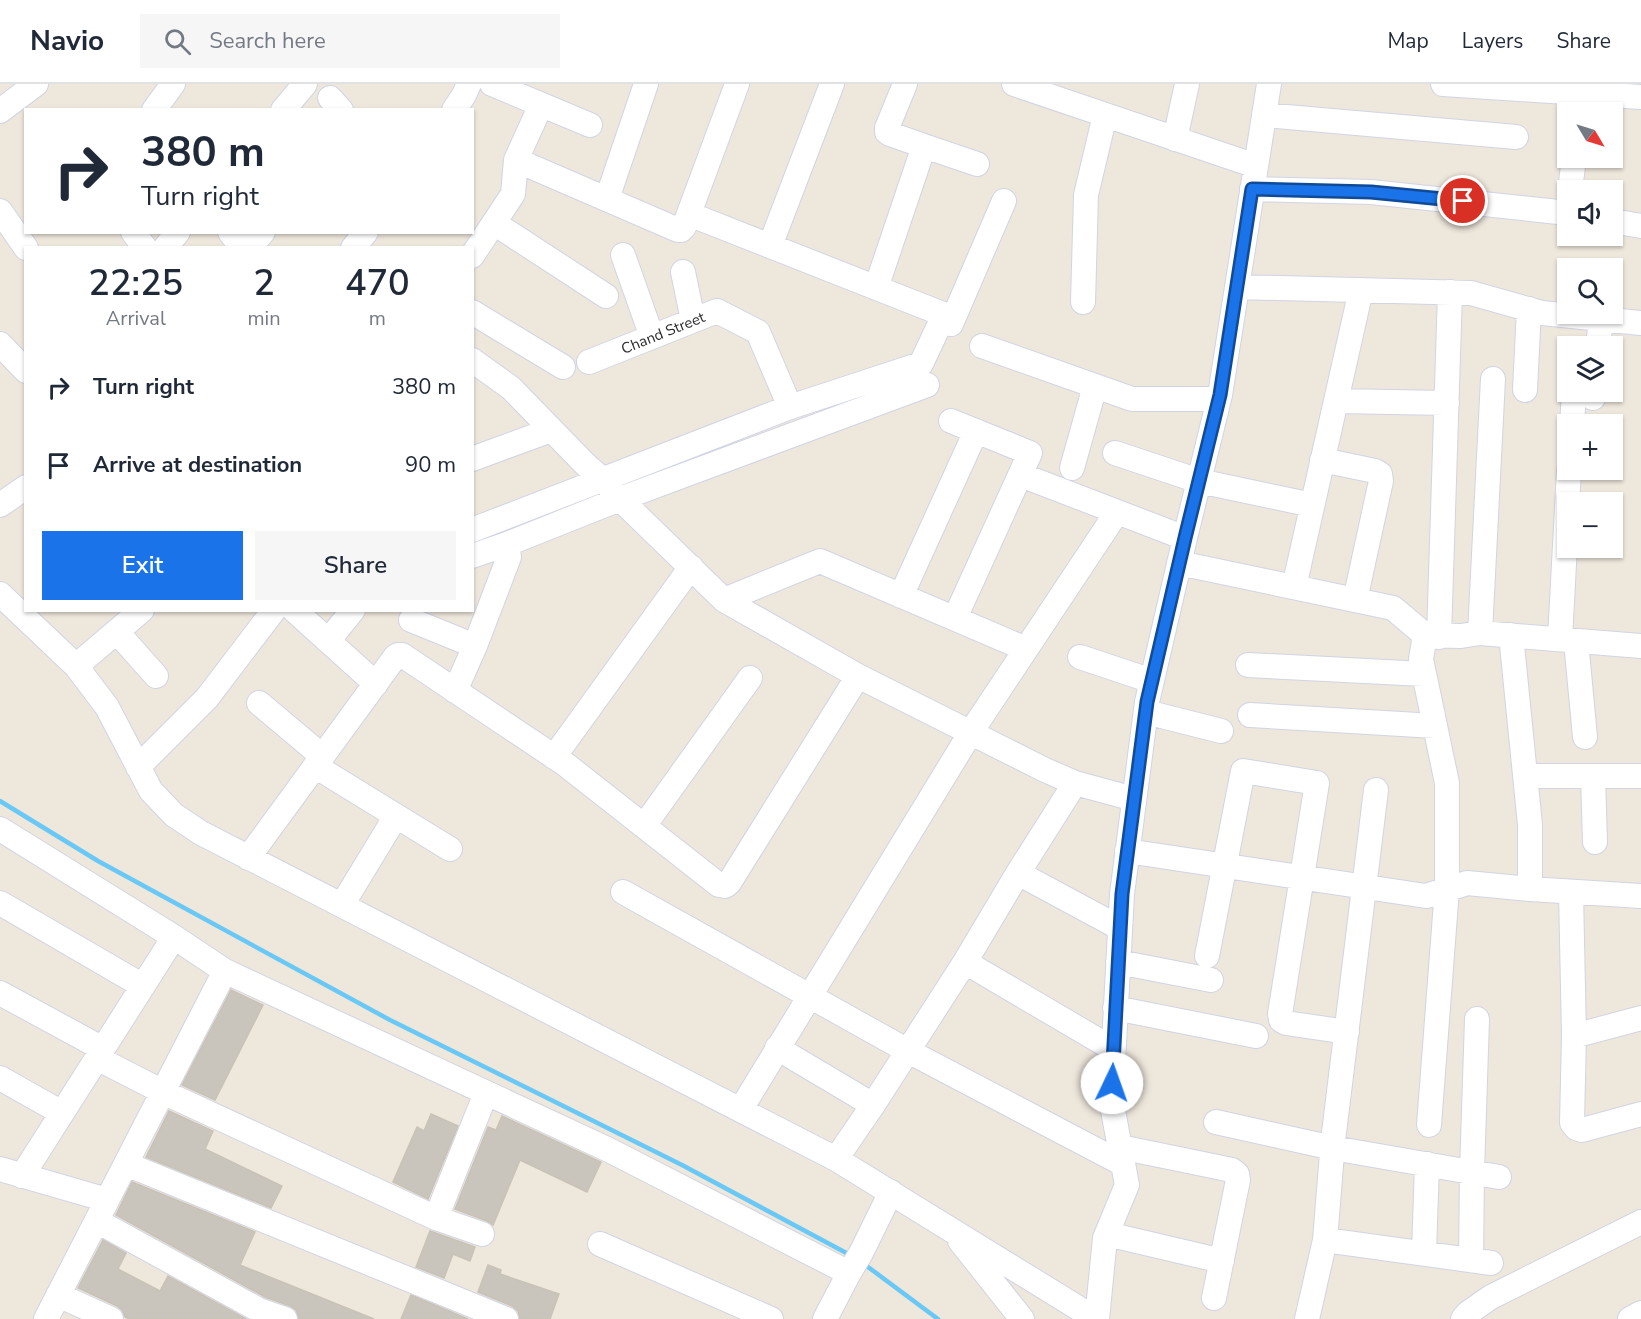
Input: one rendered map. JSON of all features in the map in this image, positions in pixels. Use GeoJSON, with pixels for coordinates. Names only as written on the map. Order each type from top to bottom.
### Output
{"type":"FeatureCollection","features":[{"type":"Feature","properties":{"kind":"street"},"geometry":{"type":"LineString","coordinates":[[0,111],[36,84]]}},
{"type":"Feature","properties":{"kind":"street"},"geometry":{"type":"LineString","coordinates":[[155,108],[173,84]]}},
{"type":"Feature","properties":{"kind":"street"},"geometry":{"type":"LineString","coordinates":[[285,108],[305,84]]}},
{"type":"Feature","properties":{"kind":"street"},"geometry":{"type":"LineString","coordinates":[[492,84],[590,125]]}},
{"type":"Feature","properties":{"kind":"street"},"geometry":{"type":"LineString","coordinates":[[607,199],[646,84]]}},
{"type":"Feature","properties":{"kind":"street"},"geometry":{"type":"LineString","coordinates":[[516,160],[681,230],[737,84]]}},
{"type":"Feature","properties":{"kind":"street"},"geometry":{"type":"LineString","coordinates":[[770,246],[832,84]]}},
{"type":"Feature","properties":{"kind":"street"},"geometry":{"type":"LineString","coordinates":[[905,84],[887,132],[977,164]]}},
{"type":"Feature","properties":{"kind":"street"},"geometry":{"type":"LineString","coordinates":[[1014,84],[1175,139],[1254,178],[1557,211]]}},
{"type":"Feature","properties":{"kind":"street"},"geometry":{"type":"LineString","coordinates":[[1175,139],[1187,84]]}},
{"type":"Feature","properties":{"kind":"street"},"geometry":{"type":"LineString","coordinates":[[11,606],[76,666],[106,707],[151,791],[174,815],[201,833],[836,1159],[1097,1319],[1105,1238],[1127,1185],[1111,1100],[1113,1049],[1122,894],[1146,712],[1219,399],[1269,84]]}},
{"type":"Feature","properties":{"kind":"street"},"geometry":{"type":"LineString","coordinates":[[1443,84],[1573,102]]}},
{"type":"Feature","properties":{"kind":"street"},"geometry":{"type":"LineString","coordinates":[[455,108],[464,86]]}},
{"type":"Feature","properties":{"kind":"street"},"geometry":{"type":"LineString","coordinates":[[1590,102],[1641,97]]}},
{"type":"Feature","properties":{"kind":"street"},"geometry":{"type":"LineString","coordinates":[[474,253],[513,194],[516,160],[541,105]]}},
{"type":"Feature","properties":{"kind":"street"},"geometry":{"type":"LineString","coordinates":[[1083,302],[1086,195],[1105,115]]}},
{"type":"Feature","properties":{"kind":"street"},"geometry":{"type":"LineString","coordinates":[[1264,115],[1516,137]]}},
{"type":"Feature","properties":{"kind":"street"},"geometry":{"type":"LineString","coordinates":[[876,288],[924,146]]}},
{"type":"Feature","properties":{"kind":"street"},"geometry":{"type":"LineString","coordinates":[[474,530],[790,407],[921,364],[949,319],[1004,201]]}},
{"type":"Feature","properties":{"kind":"street"},"geometry":{"type":"LineString","coordinates":[[0,211],[25,246]]}},
{"type":"Feature","properties":{"kind":"street"},"geometry":{"type":"LineString","coordinates":[[689,214],[949,319]]}},
{"type":"Feature","properties":{"kind":"street"},"geometry":{"type":"LineString","coordinates":[[494,223],[606,296]]}},
{"type":"Feature","properties":{"kind":"street"},"geometry":{"type":"LineString","coordinates":[[1623,223],[1641,226]]}},
{"type":"Feature","properties":{"kind":"street"},"geometry":{"type":"LineString","coordinates":[[167,246],[176,234]]}},
{"type":"Feature","properties":{"kind":"street"},"geometry":{"type":"LineString","coordinates":[[251,246],[261,234]]}},
{"type":"Feature","properties":{"kind":"street"},"geometry":{"type":"LineString","coordinates":[[355,246],[364,234]]}},
{"type":"Feature","properties":{"kind":"street"},"geometry":{"type":"LineString","coordinates":[[623,255],[652,336]]}},
{"type":"Feature","properties":{"kind":"street"},"geometry":{"type":"LineString","coordinates":[[683,272],[693,320]]}},
{"type":"Feature","properties":{"kind":"street"},"geometry":{"type":"LineString","coordinates":[[1237,287],[1471,293],[1542,313],[1557,315]]}},
{"type":"Feature","properties":{"kind":"street"},"geometry":{"type":"LineString","coordinates":[[1294,587],[1361,290]]}},
{"type":"Feature","properties":{"kind":"street"},"geometry":{"type":"LineString","coordinates":[[1429,1125],[1448,889],[1447,783],[1421,659],[1432,636],[1447,403],[1450,292]]}},
{"type":"Feature","properties":{"kind":"street"},"geometry":{"type":"LineString","coordinates":[[1525,390],[1529,309]]}},
{"type":"Feature","properties":{"kind":"street","name":"Chand Street"},"geometry":{"type":"LineString","coordinates":[[590,362],[717,311],[758,332],[790,407]]}},
{"type":"Feature","properties":{"kind":"street"},"geometry":{"type":"LineString","coordinates":[[474,313],[563,367]]}},
{"type":"Feature","properties":{"kind":"street"},"geometry":{"type":"LineString","coordinates":[[1623,321],[1641,323]]}},
{"type":"Feature","properties":{"kind":"street"},"geometry":{"type":"LineString","coordinates":[[0,344],[24,369]]}},
{"type":"Feature","properties":{"kind":"street"},"geometry":{"type":"LineString","coordinates":[[982,346],[1132,399],[1219,399]]}},
{"type":"Feature","properties":{"kind":"street"},"geometry":{"type":"LineString","coordinates":[[474,361],[511,388],[724,600],[858,676],[1045,770],[1075,783],[1134,799]]}},
{"type":"Feature","properties":{"kind":"street"},"geometry":{"type":"LineString","coordinates":[[1480,633],[1493,379]]}},
{"type":"Feature","properties":{"kind":"street"},"geometry":{"type":"LineString","coordinates":[[474,536],[477,555],[620,499],[927,385]]}},
{"type":"Feature","properties":{"kind":"street"},"geometry":{"type":"LineString","coordinates":[[1071,468],[1095,386]]}},
{"type":"Feature","properties":{"kind":"street"},"geometry":{"type":"LineString","coordinates":[[1336,400],[1447,403]]}},
{"type":"Feature","properties":{"kind":"street"},"geometry":{"type":"LineString","coordinates":[[951,421],[1030,453],[955,618]]}},
{"type":"Feature","properties":{"kind":"street"},"geometry":{"type":"LineString","coordinates":[[474,458],[551,430]]}},
{"type":"Feature","properties":{"kind":"street"},"geometry":{"type":"LineString","coordinates":[[901,596],[976,431]]}},
{"type":"Feature","properties":{"kind":"street"},"geometry":{"type":"LineString","coordinates":[[1115,453],[1199,481],[1312,505]]}},
{"type":"Feature","properties":{"kind":"street"},"geometry":{"type":"LineString","coordinates":[[1323,460],[1380,474],[1381,481],[1355,600]]}},
{"type":"Feature","properties":{"kind":"street"},"geometry":{"type":"LineString","coordinates":[[1021,475],[1185,538]]}},
{"type":"Feature","properties":{"kind":"street"},"geometry":{"type":"LineString","coordinates":[[1569,480],[1568,640],[1586,737]]}},
{"type":"Feature","properties":{"kind":"street"},"geometry":{"type":"LineString","coordinates":[[0,506],[24,489]]}},
{"type":"Feature","properties":{"kind":"street"},"geometry":{"type":"LineString","coordinates":[[741,1109],[971,732],[1117,512]]}},
{"type":"Feature","properties":{"kind":"street"},"geometry":{"type":"LineString","coordinates":[[455,691],[509,557],[507,544]]}},
{"type":"Feature","properties":{"kind":"street"},"geometry":{"type":"LineString","coordinates":[[724,600],[820,561],[1026,649]]}},
{"type":"Feature","properties":{"kind":"street"},"geometry":{"type":"LineString","coordinates":[[1179,563],[1393,608],[1432,636],[1461,636],[1480,633],[1568,640],[1640,639]]}},
{"type":"Feature","properties":{"kind":"street"},"geometry":{"type":"LineString","coordinates":[[554,757],[691,567]]}},
{"type":"Feature","properties":{"kind":"street"},"geometry":{"type":"LineString","coordinates":[[76,666],[140,612]]}},
{"type":"Feature","properties":{"kind":"street"},"geometry":{"type":"LineString","coordinates":[[138,767],[207,698],[272,612]]}},
{"type":"Feature","properties":{"kind":"street"},"geometry":{"type":"LineString","coordinates":[[296,612],[376,684]]}},
{"type":"Feature","properties":{"kind":"street"},"geometry":{"type":"LineString","coordinates":[[328,641],[351,612]]}},
{"type":"Feature","properties":{"kind":"street"},"geometry":{"type":"LineString","coordinates":[[411,620],[475,646]]}},
{"type":"Feature","properties":{"kind":"street"},"geometry":{"type":"LineString","coordinates":[[117,632],[156,676]]}},
{"type":"Feature","properties":{"kind":"street"},"geometry":{"type":"LineString","coordinates":[[1511,635],[1530,825],[1530,890]]}},
{"type":"Feature","properties":{"kind":"street"},"geometry":{"type":"LineString","coordinates":[[248,858],[395,657],[402,655],[554,757],[719,885],[725,886],[858,676]]}},
{"type":"Feature","properties":{"kind":"street"},"geometry":{"type":"LineString","coordinates":[[1080,657],[1152,681]]}},
{"type":"Feature","properties":{"kind":"street"},"geometry":{"type":"LineString","coordinates":[[1248,665],[1424,674]]}},
{"type":"Feature","properties":{"kind":"street"},"geometry":{"type":"LineString","coordinates":[[644,826],[750,678]]}},
{"type":"Feature","properties":{"kind":"street"},"geometry":{"type":"LineString","coordinates":[[259,703],[318,761],[396,816],[450,849]]}},
{"type":"Feature","properties":{"kind":"street"},"geometry":{"type":"LineString","coordinates":[[1146,712],[1221,731]]}},
{"type":"Feature","properties":{"kind":"street"},"geometry":{"type":"LineString","coordinates":[[1250,714],[1435,726]]}},
{"type":"Feature","properties":{"kind":"street"},"geometry":{"type":"LineString","coordinates":[[1208,956],[1243,771],[1317,783],[1280,1014],[1281,1020],[1286,1023],[1347,1032]]}},
{"type":"Feature","properties":{"kind":"street"},"geometry":{"type":"LineString","coordinates":[[1593,776],[1595,842]]}},
{"type":"Feature","properties":{"kind":"street"},"geometry":{"type":"LineString","coordinates":[[1525,777],[1641,776]]}},
{"type":"Feature","properties":{"kind":"street"},"geometry":{"type":"LineString","coordinates":[[836,1159],[965,962],[1075,783]]}},
{"type":"Feature","properties":{"kind":"street"},"geometry":{"type":"LineString","coordinates":[[1307,1319],[1325,1240],[1333,1148],[1376,790]]}},
{"type":"Feature","properties":{"kind":"street"},"geometry":{"type":"LineString","coordinates":[[342,905],[396,816]]}},
{"type":"Feature","properties":{"kind":"street"},"geometry":{"type":"LineString","coordinates":[[0,829],[225,971],[854,1264]]}},
{"type":"Feature","properties":{"kind":"street"},"geometry":{"type":"LineString","coordinates":[[1127,851],[1426,896],[1467,883],[1530,890],[1641,896]]}},
{"type":"Feature","properties":{"kind":"street"},"geometry":{"type":"LineString","coordinates":[[1018,873],[1120,928]]}},
{"type":"Feature","properties":{"kind":"street"},"geometry":{"type":"LineString","coordinates":[[623,892],[908,1051],[1121,1156],[1232,1170],[1237,1174],[1238,1180],[1214,1298]]}},
{"type":"Feature","properties":{"kind":"street"},"geometry":{"type":"LineString","coordinates":[[1571,892],[1574,1036],[1572,1123],[1576,1128],[1582,1130],[1641,1114]]}},
{"type":"Feature","properties":{"kind":"street"},"geometry":{"type":"LineString","coordinates":[[0,903],[143,986]]}},
{"type":"Feature","properties":{"kind":"street"},"geometry":{"type":"LineString","coordinates":[[174,937],[62,1113],[11,1173],[102,1210],[256,1314],[285,1319]]}},
{"type":"Feature","properties":{"kind":"street"},"geometry":{"type":"LineString","coordinates":[[965,962],[1113,1049]]}},
{"type":"Feature","properties":{"kind":"street"},"geometry":{"type":"LineString","coordinates":[[1118,962],[1211,980]]}},
{"type":"Feature","properties":{"kind":"street"},"geometry":{"type":"LineString","coordinates":[[46,1319],[225,971]]}},
{"type":"Feature","properties":{"kind":"street"},"geometry":{"type":"LineString","coordinates":[[0,993],[163,1092],[436,1218],[482,1234]]}},
{"type":"Feature","properties":{"kind":"street"},"geometry":{"type":"LineString","coordinates":[[1115,1008],[1256,1036]]}},
{"type":"Feature","properties":{"kind":"street"},"geometry":{"type":"LineString","coordinates":[[1574,1036],[1641,1018]]}},
{"type":"Feature","properties":{"kind":"street"},"geometry":{"type":"LineString","coordinates":[[1325,1240],[1481,1262],[1472,1172],[1477,1019]]}},
{"type":"Feature","properties":{"kind":"street"},"geometry":{"type":"LineString","coordinates":[[777,1048],[873,1105]]}},
{"type":"Feature","properties":{"kind":"street"},"geometry":{"type":"LineString","coordinates":[[0,1078],[62,1113]]}},
{"type":"Feature","properties":{"kind":"street"},"geometry":{"type":"LineString","coordinates":[[436,1218],[486,1093]]}},
{"type":"Feature","properties":{"kind":"street"},"geometry":{"type":"LineString","coordinates":[[1216,1122],[1333,1148],[1499,1177]]}},
{"type":"Feature","properties":{"kind":"street"},"geometry":{"type":"LineString","coordinates":[[126,1164],[506,1319]]}},
{"type":"Feature","properties":{"kind":"street"},"geometry":{"type":"LineString","coordinates":[[1424,1253],[1427,1164]]}},
{"type":"Feature","properties":{"kind":"street"},"geometry":{"type":"LineString","coordinates":[[825,1319],[891,1192]]}},
{"type":"Feature","properties":{"kind":"street"},"geometry":{"type":"LineString","coordinates":[[1463,1319],[1491,1297],[1641,1222]]}},
{"type":"Feature","properties":{"kind":"street"},"geometry":{"type":"LineString","coordinates":[[952,1231],[1022,1319]]}},
{"type":"Feature","properties":{"kind":"street"},"geometry":{"type":"LineString","coordinates":[[1107,1234],[1222,1261]]}},
{"type":"Feature","properties":{"kind":"street"},"geometry":{"type":"LineString","coordinates":[[600,1244],[771,1319]]}},
{"type":"Feature","properties":{"kind":"street"},"geometry":{"type":"LineString","coordinates":[[58,1295],[111,1319]]}},
{"type":"Feature","properties":{"kind":"street"},"geometry":{"type":"LineString","coordinates":[[1630,1319],[1641,1313]]}},
{"type":"Feature","properties":{"kind":"building"},"geometry":{"type":"Polygon","coordinates":[[[231,990],[263,1005],[215,1100],[182,1085],[231,990]]]}},
{"type":"Feature","properties":{"kind":"building"},"geometry":{"type":"Polygon","coordinates":[[[169,1111],[213,1131],[205,1149],[282,1186],[271,1208],[146,1157],[169,1111]]]}},
{"type":"Feature","properties":{"kind":"building"},"geometry":{"type":"Polygon","coordinates":[[[431,1114],[458,1126],[428,1199],[393,1182],[417,1127],[424,1131],[431,1114]]]}},
{"type":"Feature","properties":{"kind":"building"},"geometry":{"type":"Polygon","coordinates":[[[502,1116],[601,1162],[587,1192],[520,1160],[493,1225],[455,1209],[488,1127],[496,1130],[502,1116]]]}},
{"type":"Feature","properties":{"kind":"building"},"geometry":{"type":"Polygon","coordinates":[[[132,1182],[255,1232],[240,1265],[374,1319],[299,1319],[296,1310],[290,1306],[265,1297],[116,1215],[132,1182]]]}},
{"type":"Feature","properties":{"kind":"building"},"geometry":{"type":"Polygon","coordinates":[[[430,1231],[475,1247],[470,1261],[453,1254],[444,1278],[416,1267],[430,1231]]]}},
{"type":"Feature","properties":{"kind":"building"},"geometry":{"type":"Polygon","coordinates":[[[103,1240],[126,1253],[118,1269],[160,1291],[168,1276],[246,1319],[129,1319],[125,1317],[117,1306],[78,1288],[103,1240]]]}},
{"type":"Feature","properties":{"kind":"building"},"geometry":{"type":"Polygon","coordinates":[[[488,1265],[501,1270],[500,1274],[559,1294],[550,1319],[520,1319],[518,1311],[512,1306],[478,1292],[488,1265]]]}},
{"type":"Feature","properties":{"kind":"building"},"geometry":{"type":"Polygon","coordinates":[[[411,1295],[468,1319],[401,1319],[411,1295]]]}},
{"type":"Feature","properties":{"kind":"waterway"},"geometry":{"type":"LineString","coordinates":[[0,801],[98,861],[390,1020],[682,1165],[852,1256]]}},
{"type":"Feature","properties":{"kind":"waterway"},"geometry":{"type":"LineString","coordinates":[[864,1264],[938,1319]]}},
{"type":"Feature","properties":{"kind":"route"},"geometry":{"type":"LineString","coordinates":[[1112,1083],[1122,894],[1147,702],[1220,395],[1252,189],[1371,192],[1463,201]]}}]}
